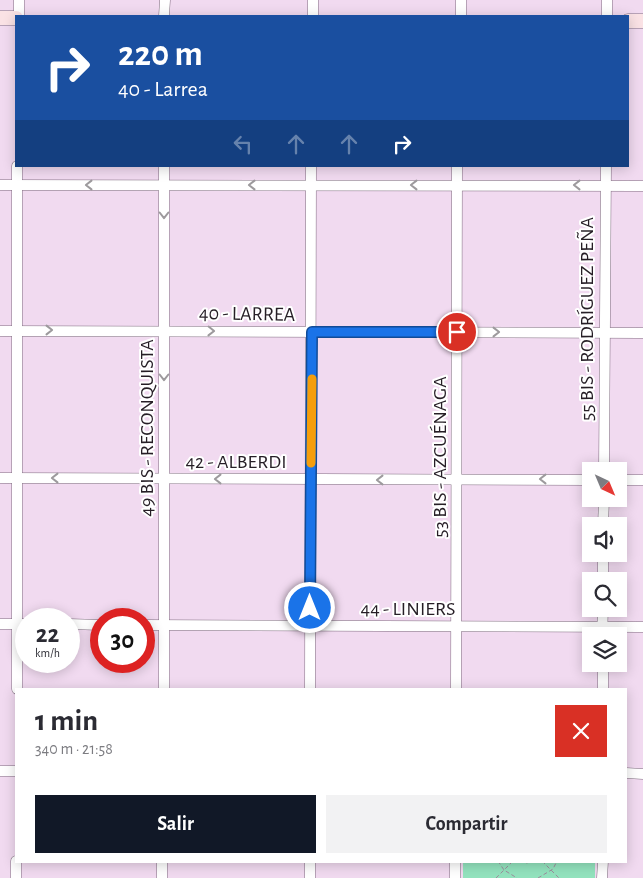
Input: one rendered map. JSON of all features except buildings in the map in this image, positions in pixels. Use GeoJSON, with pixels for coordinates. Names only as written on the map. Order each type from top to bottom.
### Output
{"type":"FeatureCollection","features":[{"type":"Feature","properties":{"kind":"main road"},"geometry":{"type":"LineString","coordinates":[[0,18],[15,17]]}},
{"type":"Feature","properties":{"kind":"main road"},"geometry":{"type":"LineString","coordinates":[[629,21],[643,21]]}},
{"type":"Feature","properties":{"kind":"street"},"geometry":{"type":"LineString","coordinates":[[18,15],[19,0]]}},
{"type":"Feature","properties":{"kind":"street"},"geometry":{"type":"LineString","coordinates":[[164,15],[165,0]]}},
{"type":"Feature","properties":{"kind":"street"},"geometry":{"type":"LineString","coordinates":[[313,0],[313,15]]}},
{"type":"Feature","properties":{"kind":"street"},"geometry":{"type":"LineString","coordinates":[[461,0],[461,15]]}},
{"type":"Feature","properties":{"kind":"street"},"geometry":{"type":"LineString","coordinates":[[607,0],[608,15]]}},
{"type":"Feature","properties":{"kind":"street"},"geometry":{"type":"LineString","coordinates":[[16,167],[18,330],[16,478],[21,608]]}},
{"type":"Feature","properties":{"kind":"street","name":"49 BIS - RECONQUISTA"},"geometry":{"type":"LineString","coordinates":[[164,167],[164,688]]}},
{"type":"Feature","properties":{"kind":"street"},"geometry":{"type":"LineString","coordinates":[[310,688],[311,167]]}},
{"type":"Feature","properties":{"kind":"street","name":"53 BIS - AZCUÉNAGA"},"geometry":{"type":"LineString","coordinates":[[456,688],[458,479],[457,167]]}},
{"type":"Feature","properties":{"kind":"street","name":"55 BIS - RODRÍGUEZ PEÑA"},"geometry":{"type":"LineString","coordinates":[[604,462],[606,167]]}},
{"type":"Feature","properties":{"kind":"street"},"geometry":{"type":"LineString","coordinates":[[0,185],[643,186]]}},
{"type":"Feature","properties":{"kind":"street","name":"40 - LARREA"},"geometry":{"type":"LineString","coordinates":[[0,330],[643,333]]}},
{"type":"Feature","properties":{"kind":"street","name":"42 - ALBERDI"},"geometry":{"type":"LineString","coordinates":[[0,478],[582,480]]}},
{"type":"Feature","properties":{"kind":"street"},"geometry":{"type":"LineString","coordinates":[[628,480],[643,480]]}},
{"type":"Feature","properties":{"kind":"street"},"geometry":{"type":"LineString","coordinates":[[0,624],[15,624]]}},
{"type":"Feature","properties":{"kind":"street","name":"44 - LINIERS"},"geometry":{"type":"LineString","coordinates":[[155,626],[457,626],[582,630]]}},
{"type":"Feature","properties":{"kind":"street","name":"44 - LINIERS"},"geometry":{"type":"LineString","coordinates":[[627,629],[643,627]]}},
{"type":"Feature","properties":{"kind":"street"},"geometry":{"type":"LineString","coordinates":[[603,672],[603,688]]}},
{"type":"Feature","properties":{"kind":"street"},"geometry":{"type":"LineString","coordinates":[[17,688],[18,673]]}},
{"type":"Feature","properties":{"kind":"street"},"geometry":{"type":"LineString","coordinates":[[0,771],[15,771]]}},
{"type":"Feature","properties":{"kind":"street"},"geometry":{"type":"LineString","coordinates":[[627,774],[643,774]]}},
{"type":"Feature","properties":{"kind":"street"},"geometry":{"type":"LineString","coordinates":[[16,863],[16,878]]}},
{"type":"Feature","properties":{"kind":"street"},"geometry":{"type":"LineString","coordinates":[[162,863],[162,878]]}},
{"type":"Feature","properties":{"kind":"street"},"geometry":{"type":"LineString","coordinates":[[310,863],[310,878]]}},
{"type":"Feature","properties":{"kind":"street"},"geometry":{"type":"LineString","coordinates":[[455,878],[456,863]]}},
{"type":"Feature","properties":{"kind":"street"},"geometry":{"type":"LineString","coordinates":[[602,878],[603,863]]}},
{"type":"Feature","properties":{"kind":"path"},"geometry":{"type":"LineString","coordinates":[[499,863],[504,870],[518,878]]}},
{"type":"Feature","properties":{"kind":"path"},"geometry":{"type":"LineString","coordinates":[[496,878],[511,863]]}},
{"type":"Feature","properties":{"kind":"path"},"geometry":{"type":"LineString","coordinates":[[544,863],[559,878]]}},
{"type":"Feature","properties":{"kind":"path"},"geometry":{"type":"LineString","coordinates":[[538,878],[551,870],[556,863]]}},
{"type":"Feature","properties":{"kind":"green space"},"geometry":{"type":"Polygon","coordinates":[[[463,863],[595,863],[595,878],[463,878],[463,863]]]}},
{"type":"Feature","properties":{"kind":"slow traffic"},"geometry":{"type":"LineString","coordinates":[[311,463],[312,379]]}},
{"type":"Feature","properties":{"kind":"route"},"geometry":{"type":"LineString","coordinates":[[310,608],[312,332],[457,332]]}}]}
